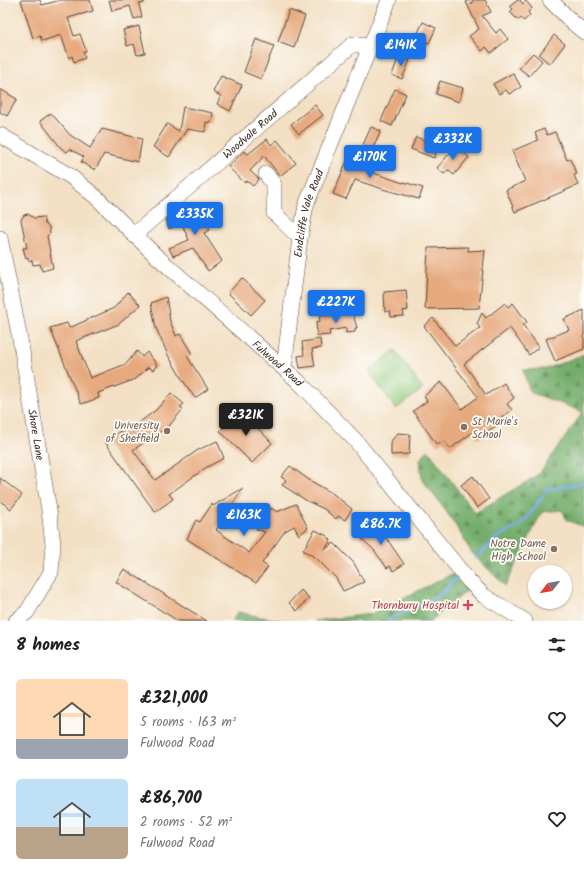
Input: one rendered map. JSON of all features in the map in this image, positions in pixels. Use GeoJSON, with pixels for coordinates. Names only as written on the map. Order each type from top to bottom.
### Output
{"type":"FeatureCollection","features":[{"type":"Feature","properties":{"kind":"street","name":"Endcliffe Vale Road"},"geometry":{"type":"LineString","coordinates":[[284,367],[300,238],[306,205],[389,0]]}},
{"type":"Feature","properties":{"kind":"street"},"geometry":{"type":"LineString","coordinates":[[550,0],[584,32]]}},
{"type":"Feature","properties":{"kind":"street","name":"Woodvale Road"},"geometry":{"type":"LineString","coordinates":[[134,235],[352,44],[370,47]]}},
{"type":"Feature","properties":{"kind":"street","name":"Fulwood Road"},"geometry":{"type":"LineString","coordinates":[[0,135],[70,176],[96,197],[134,235],[284,367],[316,398],[355,440],[469,581],[484,596],[525,621]]}},
{"type":"Feature","properties":{"kind":"street"},"geometry":{"type":"LineString","coordinates":[[266,174],[274,185],[274,213],[300,238]]}},
{"type":"Feature","properties":{"kind":"street","name":"Shore Lane"},"geometry":{"type":"LineString","coordinates":[[0,238],[20,342],[49,510],[52,544],[51,572],[27,612],[16,621]]}},
{"type":"Feature","properties":{"kind":"green space"},"geometry":{"type":"Polygon","coordinates":[[[395,350],[423,389],[396,409],[368,371],[395,350]]]}},
{"type":"Feature","properties":{"kind":"green space"},"geometry":{"type":"Polygon","coordinates":[[[584,354],[584,527],[567,520],[562,510],[542,512],[505,586],[472,553],[453,521],[422,479],[420,459],[428,450],[475,513],[539,474],[583,412],[530,392],[523,370],[546,369],[584,354]]]}},
{"type":"Feature","properties":{"kind":"green space"},"geometry":{"type":"Polygon","coordinates":[[[452,574],[468,590],[431,621],[314,621],[371,614],[452,574]]]}},
{"type":"Feature","properties":{"kind":"green space"},"geometry":{"type":"Polygon","coordinates":[[[238,612],[281,621],[232,621],[238,612]]]}},
{"type":"Feature","properties":{"kind":"building"},"geometry":{"type":"Polygon","coordinates":[[[21,0],[40,0],[42,5],[61,0],[90,0],[93,11],[68,18],[74,36],[80,34],[86,51],[83,52],[85,58],[74,62],[72,56],[69,58],[61,35],[42,41],[40,36],[33,38],[21,0]]]}},
{"type":"Feature","properties":{"kind":"building"},"geometry":{"type":"Polygon","coordinates":[[[109,0],[144,0],[144,3],[139,4],[142,17],[134,19],[130,6],[112,11],[109,0]]]}},
{"type":"Feature","properties":{"kind":"building"},"geometry":{"type":"Polygon","coordinates":[[[469,0],[472,4],[472,0],[485,0],[491,12],[482,16],[496,33],[500,29],[508,39],[491,53],[486,47],[482,51],[469,36],[479,29],[466,2],[469,0]]]}},
{"type":"Feature","properties":{"kind":"building"},"geometry":{"type":"Polygon","coordinates":[[[520,0],[523,4],[526,1],[532,8],[528,12],[530,15],[524,21],[521,18],[518,20],[510,12],[513,9],[510,6],[520,0]]]}},
{"type":"Feature","properties":{"kind":"building"},"geometry":{"type":"Polygon","coordinates":[[[289,10],[305,16],[294,48],[278,42],[289,10]]]}},
{"type":"Feature","properties":{"kind":"building"},"geometry":{"type":"Polygon","coordinates":[[[423,22],[436,28],[429,43],[426,42],[419,57],[409,52],[423,22]]]}},
{"type":"Feature","properties":{"kind":"building"},"geometry":{"type":"Polygon","coordinates":[[[139,26],[145,53],[137,55],[134,44],[127,46],[123,30],[139,26]]]}},
{"type":"Feature","properties":{"kind":"building"},"geometry":{"type":"Polygon","coordinates":[[[554,35],[565,44],[550,64],[539,55],[554,35]]]}},
{"type":"Feature","properties":{"kind":"building"},"geometry":{"type":"Polygon","coordinates":[[[256,39],[274,46],[261,79],[244,72],[256,39]]]}},
{"type":"Feature","properties":{"kind":"building"},"geometry":{"type":"Polygon","coordinates":[[[533,53],[542,61],[529,76],[519,68],[533,53]]]}},
{"type":"Feature","properties":{"kind":"building"},"geometry":{"type":"Polygon","coordinates":[[[399,56],[410,60],[402,79],[392,75],[399,56]]]}},
{"type":"Feature","properties":{"kind":"building"},"geometry":{"type":"Polygon","coordinates":[[[513,73],[521,87],[509,94],[506,90],[499,94],[493,84],[513,73]]]}},
{"type":"Feature","properties":{"kind":"building"},"geometry":{"type":"Polygon","coordinates":[[[221,76],[242,85],[230,111],[217,104],[221,96],[213,92],[221,76]]]}},
{"type":"Feature","properties":{"kind":"building"},"geometry":{"type":"Polygon","coordinates":[[[440,81],[463,88],[459,102],[436,94],[440,81]]]}},
{"type":"Feature","properties":{"kind":"building"},"geometry":{"type":"Polygon","coordinates":[[[0,89],[17,99],[7,116],[0,112],[0,89]]]}},
{"type":"Feature","properties":{"kind":"building"},"geometry":{"type":"Polygon","coordinates":[[[395,89],[406,94],[392,126],[381,121],[395,89]]]}},
{"type":"Feature","properties":{"kind":"building"},"geometry":{"type":"Polygon","coordinates":[[[315,105],[323,115],[299,134],[291,124],[315,105]]]}},
{"type":"Feature","properties":{"kind":"building"},"geometry":{"type":"Polygon","coordinates":[[[183,107],[213,113],[211,123],[206,122],[205,132],[187,129],[169,157],[153,147],[167,124],[179,131],[183,107]]]}},
{"type":"Feature","properties":{"kind":"building"},"geometry":{"type":"Polygon","coordinates":[[[51,113],[70,135],[90,148],[102,129],[142,139],[138,162],[104,154],[95,170],[81,162],[84,157],[70,149],[67,152],[61,148],[40,121],[51,113]]]}},
{"type":"Feature","properties":{"kind":"building"},"geometry":{"type":"Polygon","coordinates":[[[371,127],[381,131],[372,150],[363,145],[371,127]]]}},
{"type":"Feature","properties":{"kind":"building"},"geometry":{"type":"Polygon","coordinates":[[[544,129],[547,135],[555,132],[567,160],[570,159],[577,174],[574,175],[578,185],[515,212],[506,190],[525,181],[512,151],[538,140],[535,133],[544,129]]]}},
{"type":"Feature","properties":{"kind":"building"},"geometry":{"type":"Polygon","coordinates":[[[416,137],[438,145],[434,158],[411,149],[416,137]]]}},
{"type":"Feature","properties":{"kind":"building"},"geometry":{"type":"Polygon","coordinates":[[[267,139],[271,145],[277,140],[296,163],[280,176],[264,156],[250,171],[259,179],[253,186],[247,181],[245,183],[228,167],[244,151],[248,154],[267,139]]]}},
{"type":"Feature","properties":{"kind":"building"},"geometry":{"type":"Polygon","coordinates":[[[456,146],[469,157],[454,175],[448,170],[444,174],[437,168],[456,146]]]}},
{"type":"Feature","properties":{"kind":"building"},"geometry":{"type":"Polygon","coordinates":[[[352,149],[365,154],[359,168],[423,188],[419,199],[355,180],[346,199],[333,194],[352,149]]]}},
{"type":"Feature","properties":{"kind":"building"},"geometry":{"type":"Polygon","coordinates":[[[200,205],[210,230],[204,233],[222,261],[208,271],[193,248],[173,256],[169,248],[189,240],[182,224],[169,229],[166,219],[178,214],[177,211],[186,208],[187,210],[200,205]]]}},
{"type":"Feature","properties":{"kind":"building"},"geometry":{"type":"Polygon","coordinates":[[[28,214],[34,218],[43,217],[45,224],[49,227],[50,233],[47,236],[53,268],[42,271],[40,264],[33,265],[32,260],[29,261],[28,257],[26,258],[23,248],[27,248],[21,220],[24,215],[28,214]]]}},
{"type":"Feature","properties":{"kind":"building"},"geometry":{"type":"Polygon","coordinates":[[[468,247],[468,251],[485,250],[479,308],[425,309],[428,248],[468,247]]]}},
{"type":"Feature","properties":{"kind":"building"},"geometry":{"type":"Polygon","coordinates":[[[242,278],[265,300],[251,315],[228,293],[242,278]]]}},
{"type":"Feature","properties":{"kind":"building"},"geometry":{"type":"Polygon","coordinates":[[[406,290],[408,310],[403,311],[404,316],[391,317],[390,311],[385,312],[384,292],[406,290]]]}},
{"type":"Feature","properties":{"kind":"building"},"geometry":{"type":"Polygon","coordinates":[[[128,292],[140,305],[119,324],[76,341],[90,378],[126,364],[137,351],[142,357],[147,352],[157,365],[153,370],[148,367],[136,379],[98,393],[99,398],[81,404],[50,328],[67,323],[69,328],[114,308],[128,292]]]}},
{"type":"Feature","properties":{"kind":"building"},"geometry":{"type":"Polygon","coordinates":[[[166,297],[170,321],[176,336],[180,334],[192,354],[187,356],[208,389],[195,398],[168,355],[156,328],[151,303],[166,297]]]}},
{"type":"Feature","properties":{"kind":"building"},"geometry":{"type":"Polygon","coordinates":[[[505,303],[508,307],[513,303],[527,322],[523,325],[539,347],[529,355],[510,328],[464,364],[486,395],[504,383],[514,398],[507,404],[512,410],[500,419],[502,421],[478,439],[473,432],[450,449],[444,441],[437,445],[413,411],[427,401],[424,396],[441,382],[462,409],[478,397],[424,326],[433,318],[455,346],[480,328],[477,324],[482,313],[486,318],[505,303]]]}},
{"type":"Feature","properties":{"kind":"building"},"geometry":{"type":"Polygon","coordinates":[[[584,310],[584,349],[555,361],[546,339],[569,330],[564,319],[584,310]]]}},
{"type":"Feature","properties":{"kind":"building"},"geometry":{"type":"Polygon","coordinates":[[[353,314],[357,328],[355,328],[355,332],[346,333],[346,328],[329,331],[330,335],[317,336],[316,322],[320,321],[319,316],[353,314]]]}},
{"type":"Feature","properties":{"kind":"building"},"geometry":{"type":"Polygon","coordinates":[[[320,339],[321,348],[312,349],[315,366],[300,368],[298,356],[304,355],[302,342],[320,339]]]}},
{"type":"Feature","properties":{"kind":"building"},"geometry":{"type":"Polygon","coordinates":[[[171,393],[184,404],[180,407],[183,409],[169,426],[133,450],[155,480],[198,450],[217,441],[224,458],[207,467],[169,494],[173,499],[155,512],[105,442],[120,431],[122,435],[156,410],[171,393]]]}},
{"type":"Feature","properties":{"kind":"building"},"geometry":{"type":"Polygon","coordinates":[[[241,411],[272,443],[252,463],[220,431],[241,411]]]}},
{"type":"Feature","properties":{"kind":"building"},"geometry":{"type":"Polygon","coordinates":[[[398,433],[410,434],[409,454],[391,455],[391,441],[398,433]]]}},
{"type":"Feature","properties":{"kind":"building"},"geometry":{"type":"Polygon","coordinates":[[[290,466],[309,480],[332,493],[352,509],[345,520],[338,516],[336,519],[324,509],[307,501],[282,485],[286,480],[281,477],[290,466]]]}},
{"type":"Feature","properties":{"kind":"building"},"geometry":{"type":"Polygon","coordinates":[[[473,476],[489,499],[477,508],[461,485],[473,476]]]}},
{"type":"Feature","properties":{"kind":"building"},"geometry":{"type":"Polygon","coordinates":[[[0,478],[22,495],[11,509],[0,501],[0,478]]]}},
{"type":"Feature","properties":{"kind":"building"},"geometry":{"type":"Polygon","coordinates":[[[243,488],[216,530],[249,553],[265,532],[256,529],[271,508],[277,512],[296,504],[308,528],[299,535],[294,526],[285,531],[262,563],[268,567],[256,583],[187,539],[196,520],[200,522],[212,504],[213,506],[243,488]]]}},
{"type":"Feature","properties":{"kind":"building"},"geometry":{"type":"Polygon","coordinates":[[[367,521],[387,539],[404,564],[393,571],[390,566],[387,568],[374,550],[359,536],[363,533],[358,527],[367,521]]]}},
{"type":"Feature","properties":{"kind":"building"},"geometry":{"type":"Polygon","coordinates":[[[315,530],[327,536],[331,540],[325,549],[334,543],[354,563],[364,582],[343,591],[336,578],[316,558],[303,550],[315,530]]]}},
{"type":"Feature","properties":{"kind":"building"},"geometry":{"type":"Polygon","coordinates":[[[124,569],[207,621],[178,621],[116,582],[124,569]]]}},
{"type":"Feature","properties":{"kind":"building"},"geometry":{"type":"Polygon","coordinates":[[[301,590],[309,598],[297,611],[289,603],[301,590]]]}},
{"type":"Feature","properties":{"kind":"waterway"},"geometry":{"type":"LineString","coordinates":[[476,558],[497,537],[523,524],[548,489],[580,484],[584,481]]}},
{"type":"Feature","properties":{"kind":"waterway"},"geometry":{"type":"LineString","coordinates":[[386,621],[441,594],[456,578]]}},
{"type":"Feature","properties":{"kind":"place","name":"St Marie's School"},"geometry":{"type":"Point","coordinates":[464,427]}},
{"type":"Feature","properties":{"kind":"place","name":"University of Sheffield"},"geometry":{"type":"Point","coordinates":[167,431]}},
{"type":"Feature","properties":{"kind":"place","name":"Notre Dame High School"},"geometry":{"type":"Point","coordinates":[554,549]}},
{"type":"Feature","properties":{"kind":"place","name":"Thornbury Hospital"},"geometry":{"type":"Point","coordinates":[468,605]}}]}
